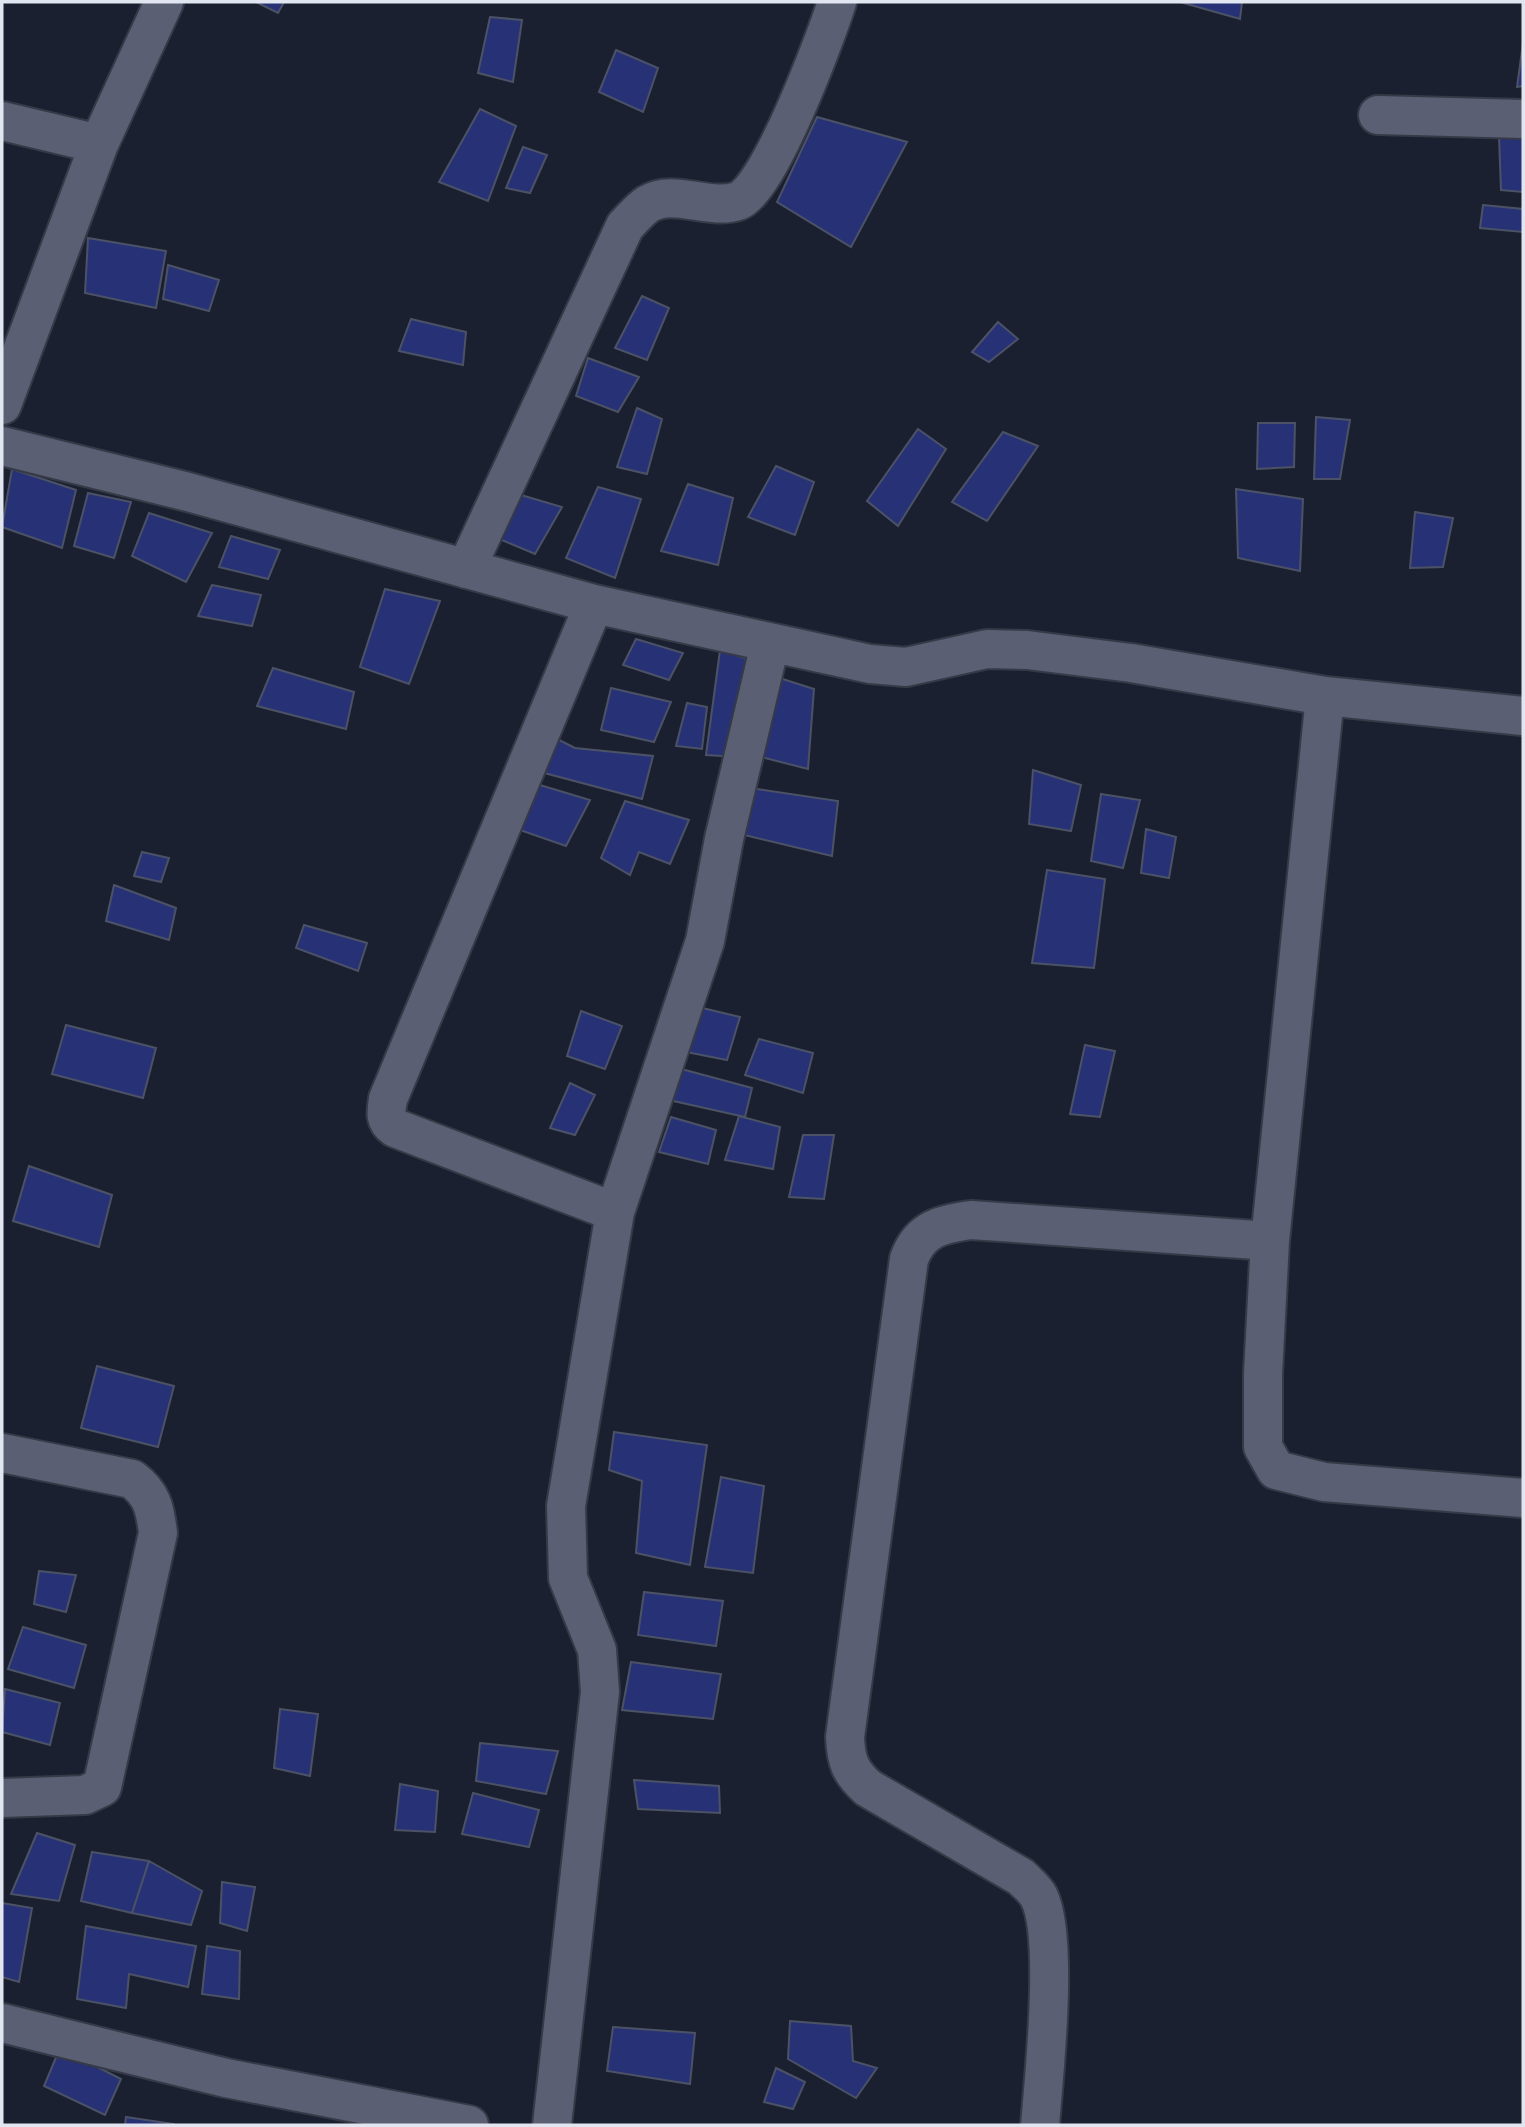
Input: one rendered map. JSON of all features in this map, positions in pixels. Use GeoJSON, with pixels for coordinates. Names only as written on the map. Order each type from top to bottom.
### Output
{"type":"FeatureCollection","features":[{"type":"Feature","properties":{"kind":"street"},"geometry":{"type":"LineString","coordinates":[[2,405],[99,144],[164,2]]}},
{"type":"Feature","properties":{"kind":"street"},"geometry":{"type":"LineString","coordinates":[[467,569],[625,226],[647,205],[656,201],[671,199],[713,206],[741,200],[763,178],[828,33],[837,2]]}},
{"type":"Feature","properties":{"kind":"street"},"geometry":{"type":"LineString","coordinates":[[1378,115],[1523,120]]}},
{"type":"Feature","properties":{"kind":"street"},"geometry":{"type":"LineString","coordinates":[[2,121],[99,144]]}},
{"type":"Feature","properties":{"kind":"street"},"geometry":{"type":"LineString","coordinates":[[2,446],[188,492],[594,604],[870,664],[906,667],[987,649],[1027,650],[1131,663],[1325,696],[1523,716]]}},
{"type":"Feature","properties":{"kind":"street"},"geometry":{"type":"LineString","coordinates":[[594,604],[482,868],[388,1099],[386,1114],[388,1123],[395,1128],[615,1212]]}},
{"type":"Feature","properties":{"kind":"street"},"geometry":{"type":"LineString","coordinates":[[552,2125],[600,1692],[597,1650],[568,1578],[566,1506],[615,1212],[705,941],[724,839],[769,644]]}},
{"type":"Feature","properties":{"kind":"street"},"geometry":{"type":"LineString","coordinates":[[1325,696],[1270,1241],[1263,1374],[1263,1447],[1276,1470],[1324,1482],[1523,1498]]}},
{"type":"Feature","properties":{"kind":"street"},"geometry":{"type":"LineString","coordinates":[[1040,2125],[1048,2035],[1046,1943],[1038,1896],[1021,1877],[868,1788],[852,1774],[846,1758],[845,1737],[909,1259],[915,1242],[943,1224],[971,1220],[1270,1241]]}},
{"type":"Feature","properties":{"kind":"street"},"geometry":{"type":"LineString","coordinates":[[2,1453],[132,1479],[148,1491],[155,1507],[158,1533],[102,1787],[85,1796],[2,1798]]}},
{"type":"Feature","properties":{"kind":"street"},"geometry":{"type":"LineString","coordinates":[[2,2024],[226,2078],[469,2125]]}},
{"type":"Feature","properties":{"kind":"building"},"geometry":{"type":"Polygon","coordinates":[[[256,2],[284,2],[278,13],[256,2]]]}},
{"type":"Feature","properties":{"kind":"building"},"geometry":{"type":"Polygon","coordinates":[[[1180,2],[1242,2],[1240,19],[1180,2]]]}},
{"type":"Feature","properties":{"kind":"building"},"geometry":{"type":"Polygon","coordinates":[[[490,17],[522,20],[513,82],[478,73],[490,17]]]}},
{"type":"Feature","properties":{"kind":"building"},"geometry":{"type":"Polygon","coordinates":[[[1523,43],[1523,86],[1517,87],[1523,43]]]}},
{"type":"Feature","properties":{"kind":"building"},"geometry":{"type":"Polygon","coordinates":[[[616,50],[658,68],[643,112],[599,92],[616,50]]]}},
{"type":"Feature","properties":{"kind":"building"},"geometry":{"type":"Polygon","coordinates":[[[480,109],[516,126],[488,201],[439,182],[480,109]]]}},
{"type":"Feature","properties":{"kind":"building"},"geometry":{"type":"Polygon","coordinates":[[[817,117],[907,142],[851,247],[777,202],[817,117]]]}},
{"type":"Feature","properties":{"kind":"building"},"geometry":{"type":"Polygon","coordinates":[[[1499,137],[1523,138],[1523,192],[1501,190],[1499,137]]]}},
{"type":"Feature","properties":{"kind":"building"},"geometry":{"type":"Polygon","coordinates":[[[523,147],[547,155],[530,193],[506,188],[523,147]]]}},
{"type":"Feature","properties":{"kind":"building"},"geometry":{"type":"Polygon","coordinates":[[[1483,205],[1523,209],[1523,232],[1480,228],[1483,205]]]}},
{"type":"Feature","properties":{"kind":"building"},"geometry":{"type":"Polygon","coordinates":[[[88,238],[166,251],[156,308],[85,293],[88,238]]]}},
{"type":"Feature","properties":{"kind":"building"},"geometry":{"type":"Polygon","coordinates":[[[168,265],[219,280],[209,311],[163,299],[168,265]]]}},
{"type":"Feature","properties":{"kind":"building"},"geometry":{"type":"Polygon","coordinates":[[[642,296],[669,308],[647,360],[615,348],[642,296]]]}},
{"type":"Feature","properties":{"kind":"building"},"geometry":{"type":"Polygon","coordinates":[[[411,319],[466,332],[463,365],[399,351],[411,319]]]}},
{"type":"Feature","properties":{"kind":"building"},"geometry":{"type":"Polygon","coordinates":[[[998,322],[1018,339],[989,362],[972,352],[998,322]]]}},
{"type":"Feature","properties":{"kind":"building"},"geometry":{"type":"Polygon","coordinates":[[[588,358],[639,377],[618,412],[576,396],[588,358]]]}},
{"type":"Feature","properties":{"kind":"building"},"geometry":{"type":"Polygon","coordinates":[[[637,408],[662,419],[647,474],[617,467],[637,408]]]}},
{"type":"Feature","properties":{"kind":"building"},"geometry":{"type":"Polygon","coordinates":[[[1316,417],[1350,420],[1340,479],[1314,479],[1316,417]]]}},
{"type":"Feature","properties":{"kind":"building"},"geometry":{"type":"Polygon","coordinates":[[[1258,423],[1295,423],[1294,467],[1257,469],[1258,423]]]}},
{"type":"Feature","properties":{"kind":"building"},"geometry":{"type":"Polygon","coordinates":[[[918,429],[946,449],[898,526],[867,501],[918,429]]]}},
{"type":"Feature","properties":{"kind":"building"},"geometry":{"type":"Polygon","coordinates":[[[1003,432],[1038,446],[987,521],[952,502],[1003,432]]]}},
{"type":"Feature","properties":{"kind":"building"},"geometry":{"type":"Polygon","coordinates":[[[776,466],[814,482],[795,535],[748,517],[776,466]]]}},
{"type":"Feature","properties":{"kind":"building"},"geometry":{"type":"Polygon","coordinates":[[[12,469],[76,490],[62,548],[2,527],[12,469]]]}},
{"type":"Feature","properties":{"kind":"building"},"geometry":{"type":"Polygon","coordinates":[[[688,484],[733,498],[718,565],[661,551],[688,484]]]}},
{"type":"Feature","properties":{"kind":"building"},"geometry":{"type":"Polygon","coordinates":[[[598,487],[641,499],[615,578],[566,558],[598,487]]]}},
{"type":"Feature","properties":{"kind":"building"},"geometry":{"type":"Polygon","coordinates":[[[1236,489],[1303,499],[1300,571],[1238,558],[1236,489]]]}},
{"type":"Feature","properties":{"kind":"building"},"geometry":{"type":"Polygon","coordinates":[[[88,493],[131,502],[114,558],[74,546],[88,493]]]}},
{"type":"Feature","properties":{"kind":"building"},"geometry":{"type":"Polygon","coordinates":[[[521,495],[562,507],[535,554],[497,538],[521,495]]]}},
{"type":"Feature","properties":{"kind":"building"},"geometry":{"type":"Polygon","coordinates":[[[1415,512],[1453,518],[1443,567],[1410,568],[1415,512]]]}},
{"type":"Feature","properties":{"kind":"building"},"geometry":{"type":"Polygon","coordinates":[[[149,513],[212,533],[186,582],[132,556],[149,513]]]}},
{"type":"Feature","properties":{"kind":"building"},"geometry":{"type":"Polygon","coordinates":[[[231,536],[280,550],[268,579],[219,567],[231,536]]]}},
{"type":"Feature","properties":{"kind":"building"},"geometry":{"type":"Polygon","coordinates":[[[212,585],[261,595],[252,626],[198,616],[212,585]]]}},
{"type":"Feature","properties":{"kind":"building"},"geometry":{"type":"Polygon","coordinates":[[[385,589],[440,601],[409,684],[360,667],[385,589]]]}},
{"type":"Feature","properties":{"kind":"building"},"geometry":{"type":"Polygon","coordinates":[[[636,639],[683,653],[669,680],[623,665],[636,639]]]}},
{"type":"Feature","properties":{"kind":"building"},"geometry":{"type":"Polygon","coordinates":[[[720,650],[751,660],[738,757],[706,755],[720,650]]]}},
{"type":"Feature","properties":{"kind":"building"},"geometry":{"type":"Polygon","coordinates":[[[273,668],[354,692],[346,729],[257,706],[273,668]]]}},
{"type":"Feature","properties":{"kind":"building"},"geometry":{"type":"Polygon","coordinates":[[[770,675],[814,689],[808,769],[761,757],[770,675]]]}},
{"type":"Feature","properties":{"kind":"building"},"geometry":{"type":"Polygon","coordinates":[[[611,688],[671,702],[654,742],[601,730],[611,688]]]}},
{"type":"Feature","properties":{"kind":"building"},"geometry":{"type":"Polygon","coordinates":[[[687,703],[707,707],[702,749],[676,746],[687,703]]]}},
{"type":"Feature","properties":{"kind":"building"},"geometry":{"type":"Polygon","coordinates":[[[545,733],[575,748],[653,756],[642,799],[533,770],[545,733]]]}},
{"type":"Feature","properties":{"kind":"building"},"geometry":{"type":"Polygon","coordinates":[[[1033,770],[1081,785],[1071,831],[1029,824],[1033,770]]]}},
{"type":"Feature","properties":{"kind":"building"},"geometry":{"type":"Polygon","coordinates":[[[530,782],[590,800],[566,846],[511,827],[530,782]]]}},
{"type":"Feature","properties":{"kind":"building"},"geometry":{"type":"Polygon","coordinates":[[[744,787],[838,801],[832,856],[732,832],[744,787]]]}},
{"type":"Feature","properties":{"kind":"building"},"geometry":{"type":"Polygon","coordinates":[[[1101,794],[1140,800],[1123,868],[1091,861],[1101,794]]]}},
{"type":"Feature","properties":{"kind":"building"},"geometry":{"type":"Polygon","coordinates":[[[625,801],[689,820],[670,864],[639,852],[630,875],[601,858],[625,801]]]}},
{"type":"Feature","properties":{"kind":"building"},"geometry":{"type":"Polygon","coordinates":[[[1146,829],[1176,837],[1169,878],[1141,873],[1146,829]]]}},
{"type":"Feature","properties":{"kind":"building"},"geometry":{"type":"Polygon","coordinates":[[[142,852],[169,858],[161,882],[134,876],[142,852]]]}},
{"type":"Feature","properties":{"kind":"building"},"geometry":{"type":"Polygon","coordinates":[[[1047,870],[1105,879],[1094,968],[1032,963],[1047,870]]]}},
{"type":"Feature","properties":{"kind":"building"},"geometry":{"type":"Polygon","coordinates":[[[114,885],[176,908],[169,940],[106,921],[114,885]]]}},
{"type":"Feature","properties":{"kind":"building"},"geometry":{"type":"Polygon","coordinates":[[[304,925],[367,943],[358,971],[296,948],[304,925]]]}},
{"type":"Feature","properties":{"kind":"building"},"geometry":{"type":"Polygon","coordinates":[[[690,1005],[740,1017],[727,1060],[681,1051],[690,1005]]]}},
{"type":"Feature","properties":{"kind":"building"},"geometry":{"type":"Polygon","coordinates":[[[581,1011],[622,1026],[605,1069],[567,1056],[581,1011]]]}},
{"type":"Feature","properties":{"kind":"building"},"geometry":{"type":"Polygon","coordinates":[[[66,1025],[156,1048],[143,1098],[52,1074],[66,1025]]]}},
{"type":"Feature","properties":{"kind":"building"},"geometry":{"type":"Polygon","coordinates":[[[759,1039],[813,1053],[803,1093],[745,1075],[759,1039]]]}},
{"type":"Feature","properties":{"kind":"building"},"geometry":{"type":"Polygon","coordinates":[[[1085,1045],[1115,1051],[1100,1117],[1070,1114],[1085,1045]]]}},
{"type":"Feature","properties":{"kind":"building"},"geometry":{"type":"Polygon","coordinates":[[[674,1067],[752,1088],[745,1117],[660,1098],[674,1067]]]}},
{"type":"Feature","properties":{"kind":"building"},"geometry":{"type":"Polygon","coordinates":[[[570,1083],[595,1095],[575,1135],[550,1128],[570,1083]]]}},
{"type":"Feature","properties":{"kind":"building"},"geometry":{"type":"Polygon","coordinates":[[[739,1116],[780,1127],[773,1169],[725,1160],[739,1116]]]}},
{"type":"Feature","properties":{"kind":"building"},"geometry":{"type":"Polygon","coordinates":[[[671,1117],[716,1130],[708,1164],[659,1152],[671,1117]]]}},
{"type":"Feature","properties":{"kind":"building"},"geometry":{"type":"Polygon","coordinates":[[[803,1135],[834,1135],[824,1199],[789,1197],[803,1135]]]}},
{"type":"Feature","properties":{"kind":"building"},"geometry":{"type":"Polygon","coordinates":[[[29,1166],[112,1195],[99,1247],[13,1221],[29,1166]]]}},
{"type":"Feature","properties":{"kind":"building"},"geometry":{"type":"Polygon","coordinates":[[[97,1366],[174,1386],[158,1447],[81,1428],[97,1366]]]}},
{"type":"Feature","properties":{"kind":"building"},"geometry":{"type":"Polygon","coordinates":[[[614,1432],[707,1445],[690,1565],[636,1553],[642,1481],[609,1470],[614,1432]]]}},
{"type":"Feature","properties":{"kind":"building"},"geometry":{"type":"Polygon","coordinates":[[[721,1477],[764,1486],[753,1573],[705,1567],[721,1477]]]}},
{"type":"Feature","properties":{"kind":"building"},"geometry":{"type":"Polygon","coordinates":[[[39,1571],[76,1575],[66,1612],[34,1604],[39,1571]]]}},
{"type":"Feature","properties":{"kind":"building"},"geometry":{"type":"Polygon","coordinates":[[[644,1592],[723,1601],[716,1646],[638,1635],[644,1592]]]}},
{"type":"Feature","properties":{"kind":"building"},"geometry":{"type":"Polygon","coordinates":[[[23,1627],[86,1645],[74,1688],[8,1669],[23,1627]]]}},
{"type":"Feature","properties":{"kind":"building"},"geometry":{"type":"Polygon","coordinates":[[[631,1662],[721,1674],[713,1719],[622,1710],[631,1662]]]}},
{"type":"Feature","properties":{"kind":"building"},"geometry":{"type":"Polygon","coordinates":[[[5,1689],[60,1703],[50,1745],[2,1732],[5,1689]]]}},
{"type":"Feature","properties":{"kind":"building"},"geometry":{"type":"Polygon","coordinates":[[[280,1709],[318,1714],[310,1776],[274,1768],[280,1709]]]}},
{"type":"Feature","properties":{"kind":"building"},"geometry":{"type":"Polygon","coordinates":[[[480,1743],[558,1751],[546,1794],[476,1781],[480,1743]]]}},
{"type":"Feature","properties":{"kind":"building"},"geometry":{"type":"Polygon","coordinates":[[[634,1780],[719,1786],[720,1813],[638,1809],[634,1780]]]}},
{"type":"Feature","properties":{"kind":"building"},"geometry":{"type":"Polygon","coordinates":[[[400,1784],[438,1791],[435,1832],[395,1830],[400,1784]]]}},
{"type":"Feature","properties":{"kind":"building"},"geometry":{"type":"Polygon","coordinates":[[[473,1793],[539,1810],[529,1847],[462,1834],[473,1793]]]}},
{"type":"Feature","properties":{"kind":"building"},"geometry":{"type":"Polygon","coordinates":[[[37,1833],[75,1845],[59,1901],[11,1894],[37,1833]]]}},
{"type":"Feature","properties":{"kind":"building"},"geometry":{"type":"Polygon","coordinates":[[[92,1852],[149,1861],[132,1913],[81,1901],[92,1852]]]}},
{"type":"Feature","properties":{"kind":"building"},"geometry":{"type":"Polygon","coordinates":[[[149,1861],[202,1891],[191,1925],[132,1913],[149,1861]]]}},
{"type":"Feature","properties":{"kind":"building"},"geometry":{"type":"Polygon","coordinates":[[[222,1882],[255,1887],[247,1931],[220,1923],[222,1882]]]}},
{"type":"Feature","properties":{"kind":"building"},"geometry":{"type":"Polygon","coordinates":[[[2,1903],[32,1908],[19,1982],[2,1977],[2,1903]]]}},
{"type":"Feature","properties":{"kind":"building"},"geometry":{"type":"Polygon","coordinates":[[[86,1926],[196,1946],[188,1987],[129,1974],[126,2008],[77,1999],[86,1926]]]}},
{"type":"Feature","properties":{"kind":"building"},"geometry":{"type":"Polygon","coordinates":[[[207,1946],[240,1951],[239,1999],[202,1994],[207,1946]]]}},
{"type":"Feature","properties":{"kind":"building"},"geometry":{"type":"Polygon","coordinates":[[[790,2021],[851,2026],[853,2061],[877,2068],[856,2098],[788,2059],[790,2021]]]}},
{"type":"Feature","properties":{"kind":"building"},"geometry":{"type":"Polygon","coordinates":[[[613,2027],[695,2033],[690,2084],[607,2071],[613,2027]]]}},
{"type":"Feature","properties":{"kind":"building"},"geometry":{"type":"Polygon","coordinates":[[[60,2048],[121,2079],[105,2115],[44,2086],[60,2048]]]}},
{"type":"Feature","properties":{"kind":"building"},"geometry":{"type":"Polygon","coordinates":[[[776,2068],[805,2082],[793,2109],[764,2102],[776,2068]]]}},
{"type":"Feature","properties":{"kind":"building"},"geometry":{"type":"Polygon","coordinates":[[[126,2117],[174,2124],[174,2125],[125,2125],[126,2117]]]}}]}
